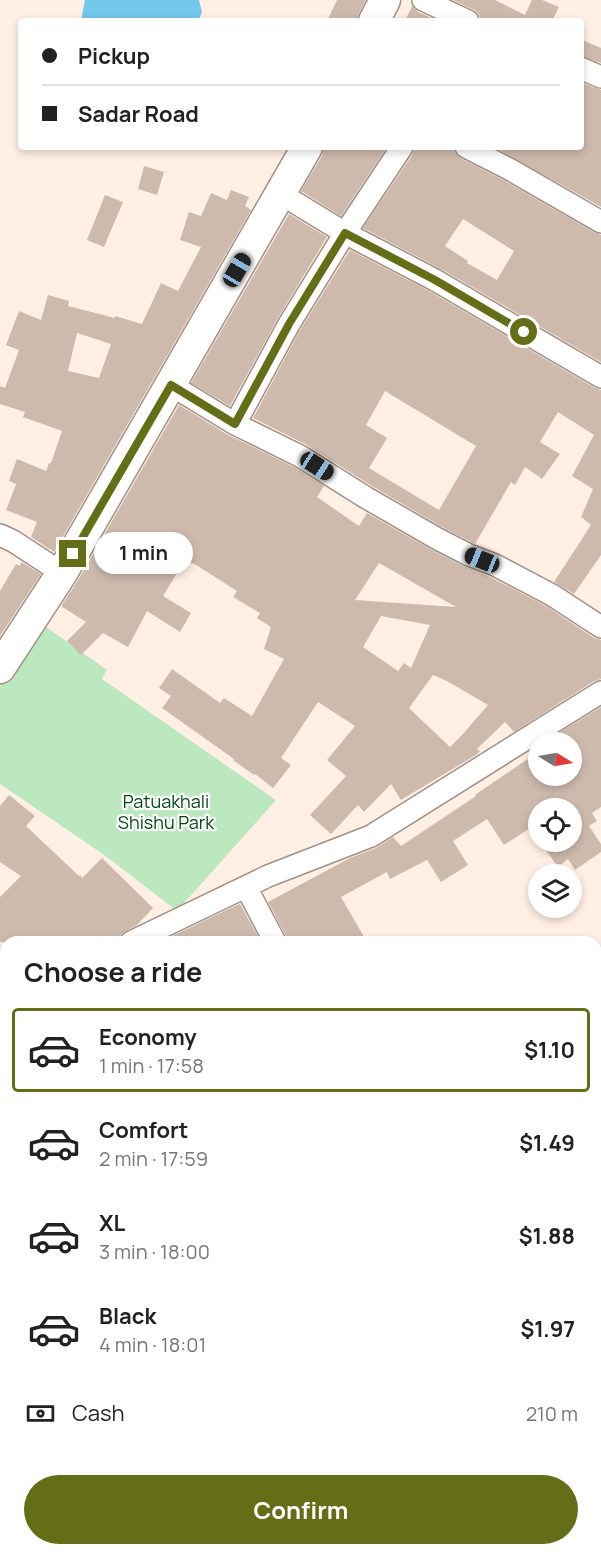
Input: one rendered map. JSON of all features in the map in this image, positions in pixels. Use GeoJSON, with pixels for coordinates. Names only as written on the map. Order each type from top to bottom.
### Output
{"type":"FeatureCollection","features":[{"type":"Feature","properties":{"kind":"street"},"geometry":{"type":"LineString","coordinates":[[376,18],[385,0]]}},
{"type":"Feature","properties":{"kind":"street"},"geometry":{"type":"LineString","coordinates":[[423,0],[462,18]]}},
{"type":"Feature","properties":{"kind":"street"},"geometry":{"type":"LineString","coordinates":[[584,70],[601,77]]}},
{"type":"Feature","properties":{"kind":"street"},"geometry":{"type":"LineString","coordinates":[[0,668],[62,573],[305,150]]}},
{"type":"Feature","properties":{"kind":"street"},"geometry":{"type":"LineString","coordinates":[[235,424],[289,324],[400,150]]}},
{"type":"Feature","properties":{"kind":"street"},"geometry":{"type":"LineString","coordinates":[[472,150],[601,222]]}},
{"type":"Feature","properties":{"kind":"street"},"geometry":{"type":"LineString","coordinates":[[280,194],[345,233],[435,280],[601,377]]}},
{"type":"Feature","properties":{"kind":"street"},"geometry":{"type":"LineString","coordinates":[[171,385],[235,424],[300,456],[436,538],[552,595],[601,627]]}},
{"type":"Feature","properties":{"kind":"street"},"geometry":{"type":"LineString","coordinates":[[0,535],[62,573]]}},
{"type":"Feature","properties":{"kind":"street"},"geometry":{"type":"LineString","coordinates":[[143,936],[268,876],[371,836],[601,692]]}},
{"type":"Feature","properties":{"kind":"street"},"geometry":{"type":"LineString","coordinates":[[246,887],[272,936]]}},
{"type":"Feature","properties":{"kind":"green space","name":"Patuakhali Shishu Park"},"geometry":{"type":"Polygon","coordinates":[[[42,624],[107,670],[102,679],[276,800],[177,911],[107,857],[0,784],[0,685],[42,624]]]}},
{"type":"Feature","properties":{"kind":"water"},"geometry":{"type":"Polygon","coordinates":[[[85,0],[199,0],[202,12],[199,18],[82,18],[85,0]]]}},
{"type":"Feature","properties":{"kind":"building"},"geometry":{"type":"Polygon","coordinates":[[[337,0],[366,0],[358,18],[328,18],[337,0]]]}},
{"type":"Feature","properties":{"kind":"building"},"geometry":{"type":"Polygon","coordinates":[[[453,0],[495,0],[525,15],[532,0],[542,0],[559,7],[554,18],[480,18],[474,10],[453,0]]]}},
{"type":"Feature","properties":{"kind":"building"},"geometry":{"type":"Polygon","coordinates":[[[412,6],[418,12],[431,18],[406,18],[412,6]]]}},
{"type":"Feature","properties":{"kind":"building"},"geometry":{"type":"Polygon","coordinates":[[[584,41],[601,48],[601,63],[584,57],[584,41]]]}},
{"type":"Feature","properties":{"kind":"building"},"geometry":{"type":"Polygon","coordinates":[[[584,84],[601,90],[601,207],[499,150],[584,150],[584,84]]]}},
{"type":"Feature","properties":{"kind":"building"},"geometry":{"type":"Polygon","coordinates":[[[323,150],[385,150],[341,216],[301,191],[323,150]]]}},
{"type":"Feature","properties":{"kind":"building"},"geometry":{"type":"Polygon","coordinates":[[[414,150],[454,150],[460,158],[601,235],[601,362],[441,269],[363,228],[414,150]],[[463,219],[445,246],[468,261],[467,263],[497,280],[514,251],[463,219]]]}},
{"type":"Feature","properties":{"kind":"building"},"geometry":{"type":"Polygon","coordinates":[[[144,166],[164,172],[157,195],[138,189],[144,166]]]}},
{"type":"Feature","properties":{"kind":"building"},"geometry":{"type":"Polygon","coordinates":[[[231,190],[249,197],[245,206],[251,210],[54,552],[31,537],[37,522],[6,510],[16,484],[9,481],[17,459],[46,471],[62,431],[23,417],[25,412],[0,404],[0,386],[5,388],[19,350],[6,345],[19,311],[41,320],[48,295],[69,301],[68,306],[142,324],[161,283],[178,291],[201,247],[180,240],[189,212],[201,216],[211,193],[227,200],[231,190]],[[77,333],[68,371],[99,378],[111,344],[77,333]]]}},
{"type":"Feature","properties":{"kind":"building"},"geometry":{"type":"Polygon","coordinates":[[[105,195],[123,202],[104,247],[87,240],[105,195]]]}},
{"type":"Feature","properties":{"kind":"building"},"geometry":{"type":"Polygon","coordinates":[[[289,214],[327,237],[278,318],[230,406],[191,383],[289,214]]]}},
{"type":"Feature","properties":{"kind":"building"},"geometry":{"type":"Polygon","coordinates":[[[350,250],[429,291],[601,390],[601,555],[574,594],[554,582],[591,525],[581,517],[593,489],[572,476],[594,435],[558,412],[540,442],[560,454],[542,479],[525,467],[515,485],[511,482],[475,544],[372,486],[307,445],[253,418],[300,330],[350,250]],[[385,391],[366,425],[387,438],[369,468],[439,510],[476,446],[385,391]]]}},
{"type":"Feature","properties":{"kind":"building"},"geometry":{"type":"Polygon","coordinates":[[[179,405],[228,435],[294,467],[324,486],[317,497],[359,526],[367,513],[430,549],[546,606],[594,638],[601,640],[601,679],[594,681],[514,732],[505,722],[477,749],[480,751],[476,755],[401,800],[391,784],[364,812],[358,805],[331,834],[310,815],[346,776],[327,760],[355,726],[318,702],[281,758],[291,765],[273,788],[162,708],[171,696],[159,688],[172,669],[220,703],[224,698],[252,716],[284,659],[264,649],[271,627],[257,618],[260,613],[233,597],[237,591],[185,560],[163,596],[191,613],[180,632],[147,611],[128,647],[103,633],[81,655],[67,641],[86,622],[61,606],[179,405]],[[379,563],[355,600],[456,607],[379,563]],[[381,616],[363,647],[398,671],[404,663],[411,668],[430,625],[381,616]],[[433,675],[409,708],[450,747],[488,705],[433,675]]]}},
{"type":"Feature","properties":{"kind":"building"},"geometry":{"type":"Polygon","coordinates":[[[21,562],[41,574],[0,636],[0,591],[16,564],[20,566],[21,562]]]}},
{"type":"Feature","properties":{"kind":"building"},"geometry":{"type":"Polygon","coordinates":[[[601,707],[601,807],[592,813],[597,821],[589,826],[601,844],[601,852],[582,865],[571,864],[568,859],[562,864],[556,864],[547,852],[582,852],[582,798],[528,798],[528,829],[504,845],[487,819],[453,841],[468,865],[441,882],[427,860],[390,879],[387,872],[341,897],[364,936],[286,936],[268,902],[350,858],[376,848],[393,837],[401,846],[528,759],[528,786],[582,786],[582,732],[560,732],[601,707]]]}},
{"type":"Feature","properties":{"kind":"building"},"geometry":{"type":"Polygon","coordinates":[[[9,795],[35,816],[26,826],[82,878],[102,858],[153,908],[137,925],[120,936],[0,936],[0,897],[21,876],[0,862],[0,806],[9,795]]]}},
{"type":"Feature","properties":{"kind":"building"},"geometry":{"type":"Polygon","coordinates":[[[240,904],[258,936],[172,936],[240,904]]]}},
{"type":"Feature","properties":{"kind":"route"},"geometry":{"type":"LineString","coordinates":[[73,554],[171,385],[235,424],[289,324],[345,233],[435,280],[524,332]]}}]}
